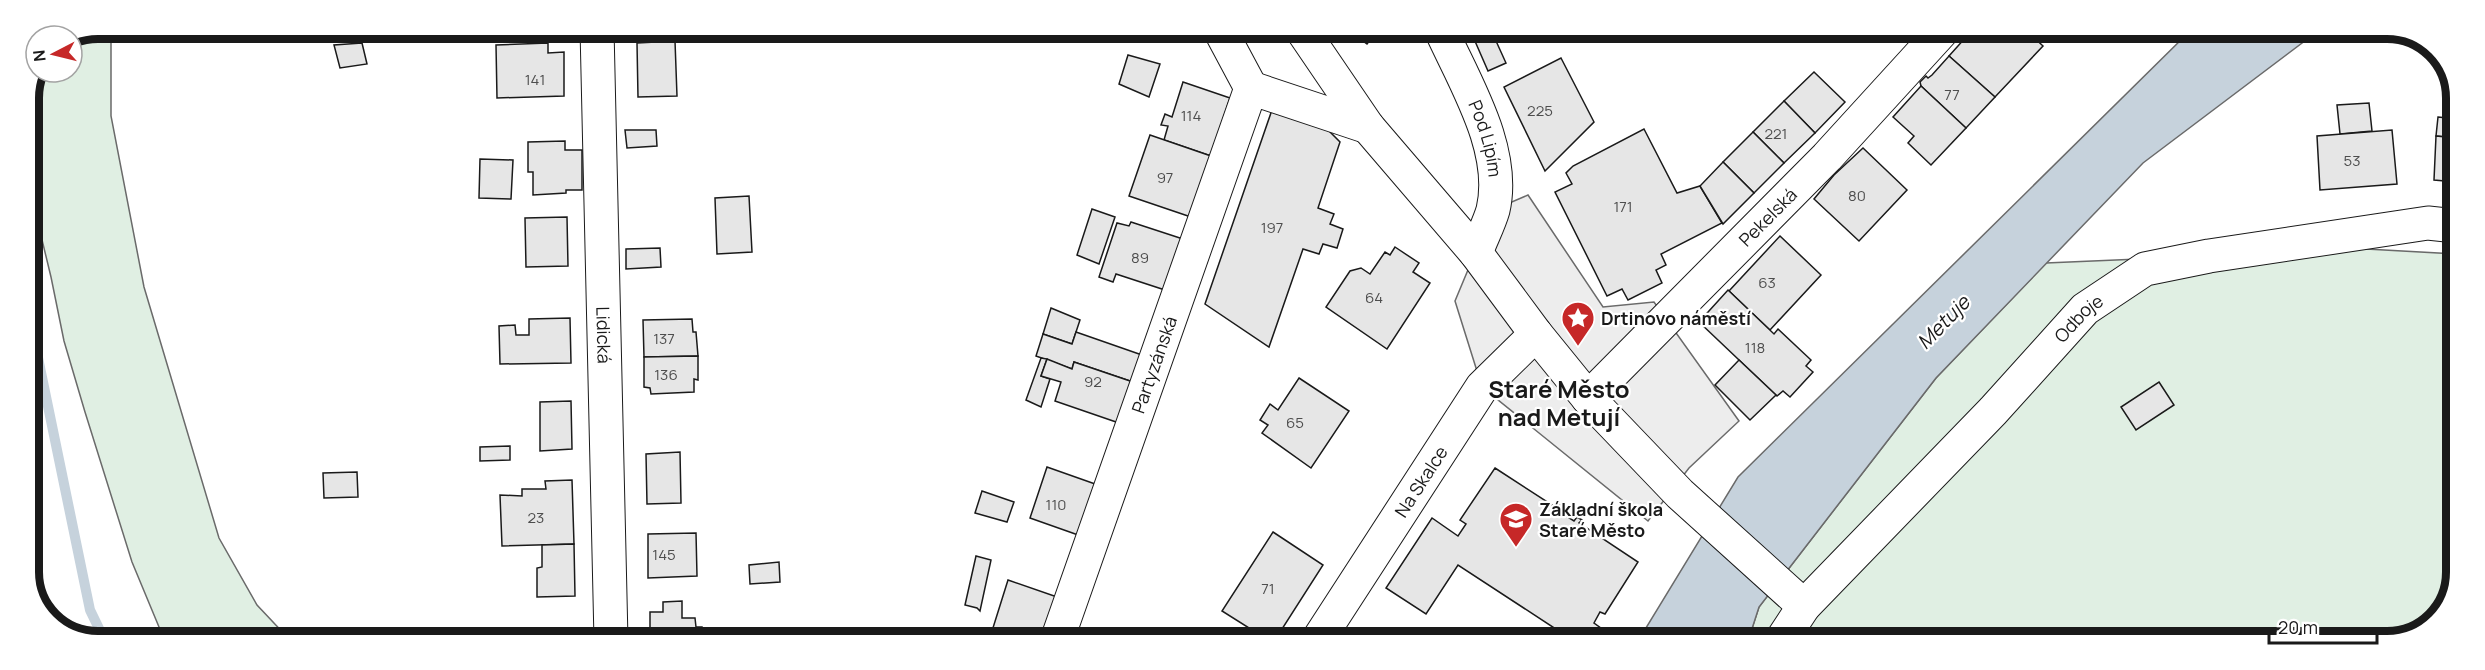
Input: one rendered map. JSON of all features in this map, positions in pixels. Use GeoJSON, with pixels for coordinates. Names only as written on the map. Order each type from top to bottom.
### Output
{"type":"FeatureCollection","features":[{"type":"Feature","properties":{"kind":"street","name":"Lidická"},"geometry":{"type":"LineString","coordinates":[[597,39],[611,631]]}},
{"type":"Feature","properties":{"kind":"street"},"geometry":{"type":"LineString","coordinates":[[1225,39],[1251,88],[1368,127]]}},
{"type":"Feature","properties":{"kind":"street"},"geometry":{"type":"LineString","coordinates":[[1308,39],[1368,127],[1476,253],[1536,334],[1588,398],[1680,494],[1794,597]]}},
{"type":"Feature","properties":{"kind":"street","name":"Pod Lipím"},"geometry":{"type":"LineString","coordinates":[[1445,39],[1488,134],[1496,176],[1493,210],[1476,253]]}},
{"type":"Feature","properties":{"kind":"street","name":"Pekelská"},"geometry":{"type":"LineString","coordinates":[[1588,398],[1827,157],[1935,39]]}},
{"type":"Feature","properties":{"kind":"street","name":"Partyzánská"},"geometry":{"type":"LineString","coordinates":[[1060,631],[1251,88]]}},
{"type":"Feature","properties":{"kind":"street","name":"Odboje"},"geometry":{"type":"LineString","coordinates":[[1784,631],[1794,597],[1993,411],[2085,309],[2145,269],[2210,256],[2428,223],[2446,225]]}},
{"type":"Feature","properties":{"kind":"street","name":"Na Skalce"},"geometry":{"type":"LineString","coordinates":[[1324,631],[1482,387],[1536,334]]}},
{"type":"Feature","properties":{"kind":"green space"},"geometry":{"type":"Polygon","coordinates":[[[111,39],[111,116],[144,287],[219,538],[257,605],[281,631],[161,631],[132,562],[64,341],[39,227],[41,84],[84,84],[84,41],[111,39]]]}},
{"type":"Feature","properties":{"kind":"green space"},"geometry":{"type":"Polygon","coordinates":[[[2294,245],[2446,253],[2446,572],[2443,591],[2438,601],[2420,621],[2398,630],[2387,631],[1751,631],[1759,607],[1936,378],[2046,263],[2209,256],[2294,245]]]}},
{"type":"Feature","properties":{"kind":"shaded area","name":"Drtinovo náměstí"},"geometry":{"type":"Polygon","coordinates":[[[1528,195],[1603,307],[1654,302],[1739,421],[1689,468],[1648,521],[1482,387],[1455,301],[1493,210],[1528,195]]]}},
{"type":"Feature","properties":{"kind":"water","name":"Metuje"},"geometry":{"type":"Polygon","coordinates":[[[2182,39],[2307,39],[2143,163],[1936,378],[1759,607],[1751,631],[1644,631],[1738,477],[2182,39]]]}},
{"type":"Feature","properties":{"kind":"building"},"geometry":{"type":"Polygon","coordinates":[[[1360,39],[1371,39],[1367,44],[1360,39]]]}},
{"type":"Feature","properties":{"kind":"building"},"geometry":{"type":"Polygon","coordinates":[[[1474,39],[1495,39],[1506,63],[1488,71],[1474,39]]]}},
{"type":"Feature","properties":{"kind":"building"},"geometry":{"type":"Polygon","coordinates":[[[1964,39],[2036,39],[2043,46],[1995,97],[1949,56],[1964,39]]]}},
{"type":"Feature","properties":{"kind":"building"},"geometry":{"type":"Polygon","coordinates":[[[675,41],[677,96],[638,97],[637,43],[675,41]]]}},
{"type":"Feature","properties":{"kind":"building"},"geometry":{"type":"Polygon","coordinates":[[[362,43],[367,64],[340,68],[334,45],[362,43]]]}},
{"type":"Feature","properties":{"kind":"building"},"geometry":{"type":"Polygon","coordinates":[[[548,43],[548,53],[564,52],[564,96],[497,98],[496,45],[548,43]]]}},
{"type":"Feature","properties":{"kind":"building"},"geometry":{"type":"Polygon","coordinates":[[[1128,55],[1160,64],[1149,97],[1119,84],[1128,55]]]}},
{"type":"Feature","properties":{"kind":"building"},"geometry":{"type":"Polygon","coordinates":[[[1949,56],[1995,97],[1966,128],[1921,86],[1920,82],[1926,76],[1928,78],[1932,75],[1949,56]]]}},
{"type":"Feature","properties":{"kind":"building"},"geometry":{"type":"Polygon","coordinates":[[[1561,58],[1594,122],[1545,171],[1504,87],[1561,58]]]}},
{"type":"Feature","properties":{"kind":"building"},"geometry":{"type":"Polygon","coordinates":[[[1814,72],[1845,102],[1815,133],[1784,101],[1814,72]]]}},
{"type":"Feature","properties":{"kind":"building"},"geometry":{"type":"Polygon","coordinates":[[[1183,82],[1230,98],[1211,156],[1164,140],[1168,126],[1161,125],[1165,114],[1172,117],[1183,82]]]}},
{"type":"Feature","properties":{"kind":"building"},"geometry":{"type":"Polygon","coordinates":[[[1921,86],[1966,128],[1931,165],[1908,143],[1914,136],[1893,117],[1921,86]]]}},
{"type":"Feature","properties":{"kind":"building"},"geometry":{"type":"Polygon","coordinates":[[[1784,101],[1815,133],[1784,163],[1753,132],[1784,101]]]}},
{"type":"Feature","properties":{"kind":"building"},"geometry":{"type":"Polygon","coordinates":[[[2369,103],[2372,131],[2340,134],[2337,105],[2369,103]]]}},
{"type":"Feature","properties":{"kind":"building"},"geometry":{"type":"Polygon","coordinates":[[[1273,107],[1316,118],[1340,142],[1318,208],[1334,214],[1330,224],[1343,229],[1337,248],[1323,244],[1319,254],[1303,249],[1269,347],[1205,304],[1273,107]]]}},
{"type":"Feature","properties":{"kind":"building"},"geometry":{"type":"Polygon","coordinates":[[[2438,117],[2446,118],[2446,137],[2436,136],[2438,117]]]}},
{"type":"Feature","properties":{"kind":"building"},"geometry":{"type":"Polygon","coordinates":[[[1644,129],[1677,193],[1700,186],[1722,223],[1661,254],[1666,265],[1656,270],[1662,283],[1628,300],[1622,289],[1607,296],[1555,192],[1572,184],[1566,173],[1573,166],[1644,129]]]}},
{"type":"Feature","properties":{"kind":"building"},"geometry":{"type":"Polygon","coordinates":[[[625,130],[656,130],[657,146],[627,148],[625,130]]]}},
{"type":"Feature","properties":{"kind":"building"},"geometry":{"type":"Polygon","coordinates":[[[2392,130],[2397,184],[2320,190],[2317,136],[2392,130]]]}},
{"type":"Feature","properties":{"kind":"building"},"geometry":{"type":"Polygon","coordinates":[[[1753,132],[1784,163],[1754,193],[1723,162],[1753,132]]]}},
{"type":"Feature","properties":{"kind":"building"},"geometry":{"type":"Polygon","coordinates":[[[1150,135],[1211,156],[1191,217],[1129,196],[1150,135]]]}},
{"type":"Feature","properties":{"kind":"building"},"geometry":{"type":"Polygon","coordinates":[[[2436,136],[2446,137],[2446,181],[2434,180],[2436,136]]]}},
{"type":"Feature","properties":{"kind":"building"},"geometry":{"type":"Polygon","coordinates":[[[565,141],[565,150],[582,150],[582,190],[533,195],[533,172],[528,172],[528,142],[565,141]]]}},
{"type":"Feature","properties":{"kind":"building"},"geometry":{"type":"Polygon","coordinates":[[[1863,148],[1907,190],[1859,241],[1814,199],[1834,175],[1863,148]]]}},
{"type":"Feature","properties":{"kind":"building"},"geometry":{"type":"Polygon","coordinates":[[[480,159],[513,160],[511,199],[479,198],[480,159]]]}},
{"type":"Feature","properties":{"kind":"building"},"geometry":{"type":"Polygon","coordinates":[[[1723,162],[1754,193],[1723,224],[1700,186],[1723,162]]]}},
{"type":"Feature","properties":{"kind":"building"},"geometry":{"type":"Polygon","coordinates":[[[749,196],[752,252],[717,254],[715,198],[749,196]]]}},
{"type":"Feature","properties":{"kind":"building"},"geometry":{"type":"Polygon","coordinates":[[[1092,209],[1115,217],[1099,264],[1077,255],[1092,209]]]}},
{"type":"Feature","properties":{"kind":"building"},"geometry":{"type":"Polygon","coordinates":[[[567,217],[568,266],[526,267],[525,218],[567,217]]]}},
{"type":"Feature","properties":{"kind":"building"},"geometry":{"type":"Polygon","coordinates":[[[1131,222],[1183,239],[1165,290],[1116,274],[1113,282],[1099,277],[1117,223],[1129,226],[1131,222]]]}},
{"type":"Feature","properties":{"kind":"building"},"geometry":{"type":"Polygon","coordinates":[[[1780,236],[1821,275],[1770,330],[1729,291],[1780,236]]]}},
{"type":"Feature","properties":{"kind":"building"},"geometry":{"type":"Polygon","coordinates":[[[1395,247],[1419,263],[1413,272],[1430,283],[1387,349],[1326,307],[1350,271],[1361,268],[1370,274],[1385,252],[1390,255],[1395,247]]]}},
{"type":"Feature","properties":{"kind":"building"},"geometry":{"type":"Polygon","coordinates":[[[660,248],[661,267],[626,269],[626,249],[660,248]]]}},
{"type":"Feature","properties":{"kind":"building"},"geometry":{"type":"Polygon","coordinates":[[[1728,290],[1774,334],[1778,329],[1811,360],[1806,366],[1813,372],[1790,397],[1783,391],[1777,396],[1699,322],[1728,290]]]}},
{"type":"Feature","properties":{"kind":"building"},"geometry":{"type":"Polygon","coordinates":[[[1051,308],[1080,320],[1072,344],[1043,334],[1051,308]]]}},
{"type":"Feature","properties":{"kind":"building"},"geometry":{"type":"Polygon","coordinates":[[[570,318],[571,363],[500,364],[499,326],[515,325],[516,335],[529,335],[529,319],[570,318]]]}},
{"type":"Feature","properties":{"kind":"building"},"geometry":{"type":"Polygon","coordinates":[[[692,319],[693,332],[696,332],[698,356],[644,357],[643,320],[692,319]]]}},
{"type":"Feature","properties":{"kind":"building"},"geometry":{"type":"Polygon","coordinates":[[[1076,332],[1142,355],[1133,382],[1074,362],[1072,369],[1036,356],[1043,334],[1072,344],[1076,332]]]}},
{"type":"Feature","properties":{"kind":"building"},"geometry":{"type":"Polygon","coordinates":[[[698,356],[698,380],[694,379],[694,392],[651,394],[650,388],[644,387],[644,357],[698,356]]]}},
{"type":"Feature","properties":{"kind":"building"},"geometry":{"type":"Polygon","coordinates":[[[1041,358],[1047,359],[1041,376],[1050,379],[1041,407],[1026,400],[1041,358]]]}},
{"type":"Feature","properties":{"kind":"building"},"geometry":{"type":"Polygon","coordinates":[[[1047,359],[1072,369],[1074,362],[1133,382],[1119,423],[1055,401],[1061,382],[1041,376],[1047,359]]]}},
{"type":"Feature","properties":{"kind":"building"},"geometry":{"type":"Polygon","coordinates":[[[1739,360],[1776,395],[1750,420],[1715,385],[1739,360]]]}},
{"type":"Feature","properties":{"kind":"building"},"geometry":{"type":"Polygon","coordinates":[[[1299,378],[1349,411],[1311,468],[1262,433],[1268,425],[1260,420],[1270,404],[1278,410],[1299,378]]]}},
{"type":"Feature","properties":{"kind":"building"},"geometry":{"type":"Polygon","coordinates":[[[2159,382],[2174,405],[2136,430],[2121,407],[2159,382]]]}},
{"type":"Feature","properties":{"kind":"building"},"geometry":{"type":"Polygon","coordinates":[[[571,401],[572,449],[540,451],[540,402],[571,401]]]}},
{"type":"Feature","properties":{"kind":"building"},"geometry":{"type":"Polygon","coordinates":[[[510,446],[510,460],[480,461],[480,447],[510,446]]]}},
{"type":"Feature","properties":{"kind":"building"},"geometry":{"type":"Polygon","coordinates":[[[680,452],[681,503],[647,504],[646,454],[680,452]]]}},
{"type":"Feature","properties":{"kind":"building"},"geometry":{"type":"Polygon","coordinates":[[[1047,467],[1098,485],[1081,536],[1030,518],[1047,467]]]}},
{"type":"Feature","properties":{"kind":"building"},"geometry":{"type":"Polygon","coordinates":[[[1495,468],[1555,507],[1557,503],[1561,506],[1558,511],[1574,521],[1577,517],[1582,520],[1579,523],[1638,562],[1605,614],[1600,612],[1594,623],[1605,631],[1559,631],[1458,565],[1426,614],[1386,588],[1432,518],[1458,536],[1466,524],[1460,520],[1495,468]]]}},
{"type":"Feature","properties":{"kind":"building"},"geometry":{"type":"Polygon","coordinates":[[[357,472],[358,497],[324,498],[323,473],[357,472]]]}},
{"type":"Feature","properties":{"kind":"building"},"geometry":{"type":"Polygon","coordinates":[[[572,480],[574,544],[502,546],[500,495],[522,496],[522,489],[546,489],[545,481],[572,480]]]}},
{"type":"Feature","properties":{"kind":"building"},"geometry":{"type":"Polygon","coordinates":[[[982,491],[1014,502],[1007,522],[975,513],[982,491]]]}},
{"type":"Feature","properties":{"kind":"building"},"geometry":{"type":"Polygon","coordinates":[[[1273,532],[1323,565],[1281,631],[1254,631],[1222,611],[1273,532]]]}},
{"type":"Feature","properties":{"kind":"building"},"geometry":{"type":"Polygon","coordinates":[[[696,533],[697,576],[648,578],[648,534],[696,533]]]}},
{"type":"Feature","properties":{"kind":"building"},"geometry":{"type":"Polygon","coordinates":[[[574,544],[575,596],[537,597],[537,568],[542,567],[542,545],[574,544]]]}},
{"type":"Feature","properties":{"kind":"building"},"geometry":{"type":"Polygon","coordinates":[[[976,556],[991,560],[980,611],[965,605],[976,556]]]}},
{"type":"Feature","properties":{"kind":"building"},"geometry":{"type":"Polygon","coordinates":[[[779,562],[780,582],[750,584],[749,565],[779,562]]]}},
{"type":"Feature","properties":{"kind":"building"},"geometry":{"type":"Polygon","coordinates":[[[1008,580],[1060,598],[1049,631],[992,631],[1008,580]]]}},
{"type":"Feature","properties":{"kind":"building"},"geometry":{"type":"Polygon","coordinates":[[[682,601],[682,618],[695,618],[696,627],[702,627],[702,631],[650,631],[650,612],[663,612],[663,602],[682,601]]]}},
{"type":"Feature","properties":{"kind":"waterway"},"geometry":{"type":"LineString","coordinates":[[39,363],[90,610],[100,631]]}},
{"type":"Feature","properties":{"kind":"place","name":"Drtinovo náměstí"},"geometry":{"type":"Point","coordinates":[1578,347]}},
{"type":"Feature","properties":{"kind":"place","name":"Základní škola Staré Město"},"geometry":{"type":"Point","coordinates":[1516,548]}},
{"type":"Feature","properties":{"kind":"district","name":"Staré Město nad Metují"},"geometry":{"type":"Point","coordinates":[1559,402]}}]}
